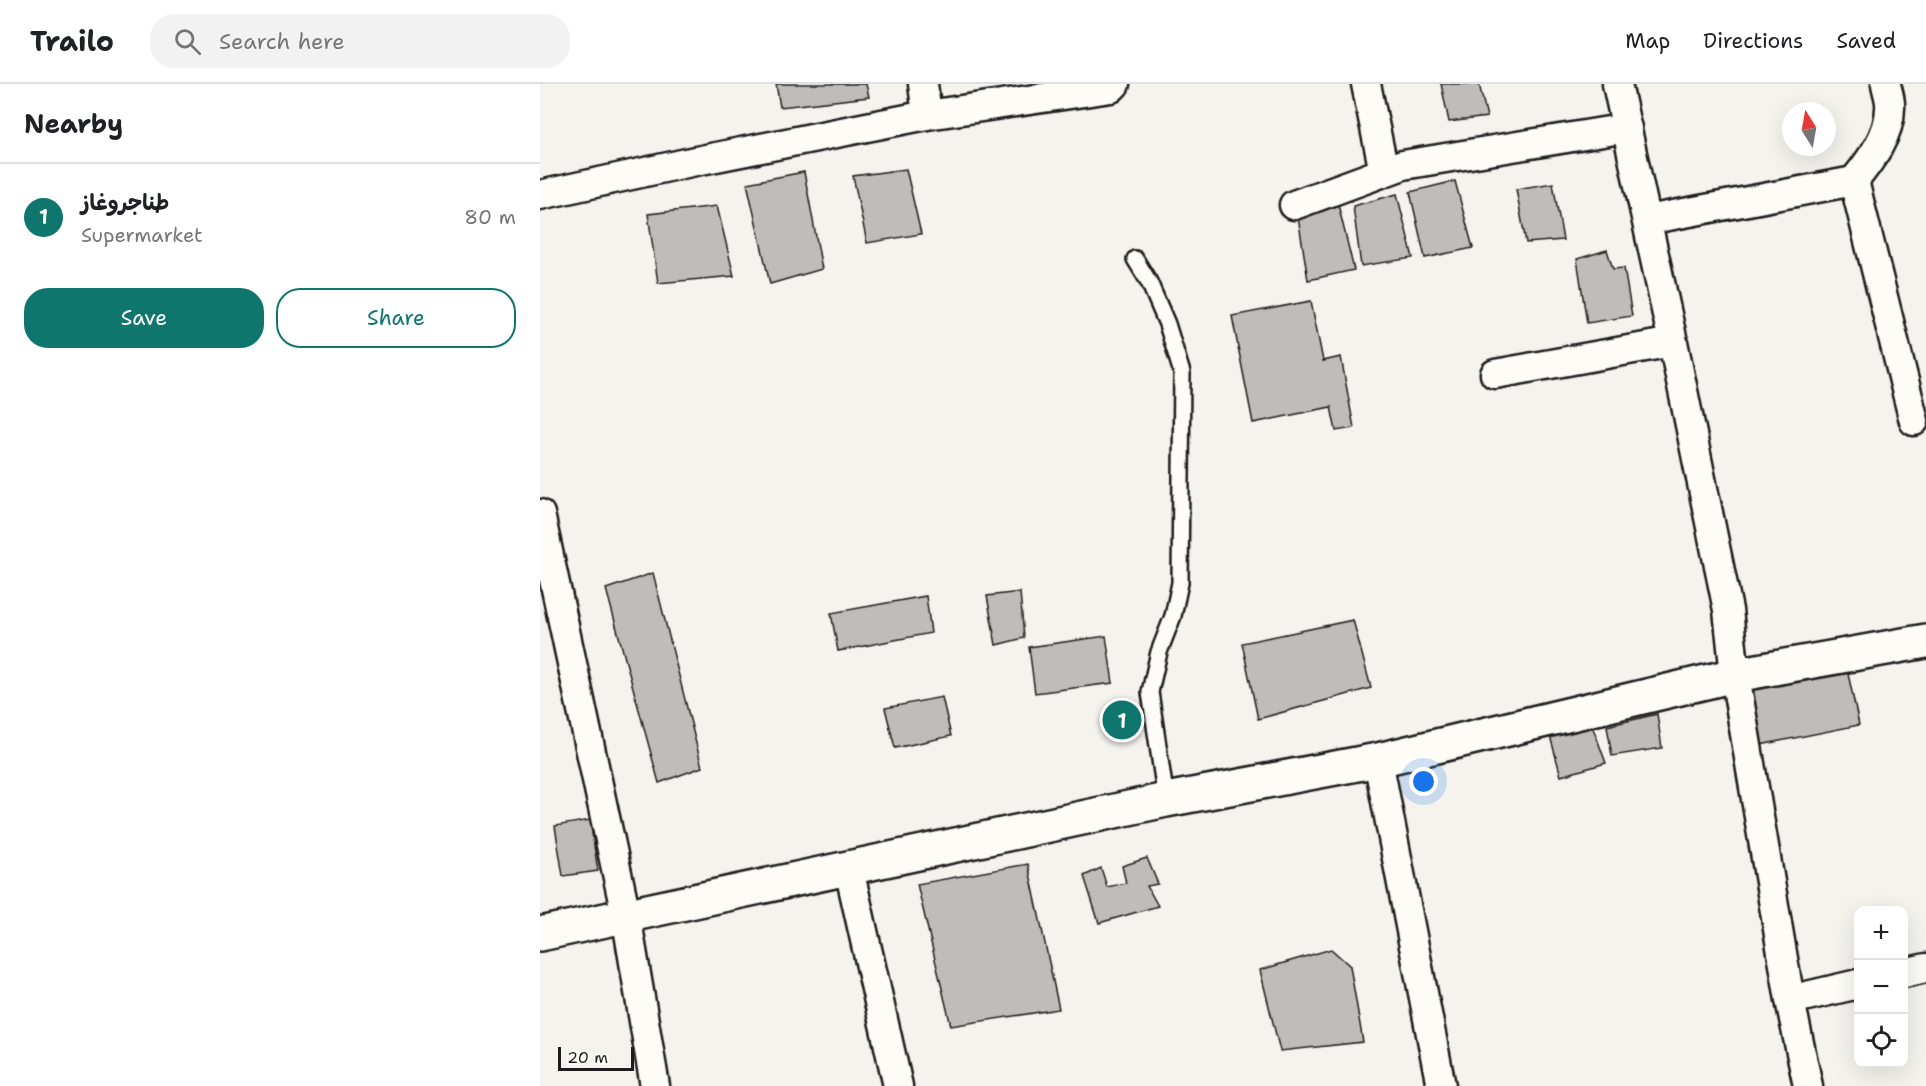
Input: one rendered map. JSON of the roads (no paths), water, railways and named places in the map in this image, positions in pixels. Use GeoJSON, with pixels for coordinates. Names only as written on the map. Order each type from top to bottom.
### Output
{"type":"FeatureCollection","features":[{"type":"Feature","properties":{"kind":"street"},"geometry":{"type":"LineString","coordinates":[[923,84],[927,116]]}},
{"type":"Feature","properties":{"kind":"street"},"geometry":{"type":"LineString","coordinates":[[540,195],[691,162],[927,116],[1111,88],[1115,84]]}},
{"type":"Feature","properties":{"kind":"street"},"geometry":{"type":"LineString","coordinates":[[1366,84],[1384,172]]}},
{"type":"Feature","properties":{"kind":"street"},"geometry":{"type":"LineString","coordinates":[[1617,84],[1728,610],[1735,675],[1790,1000],[1808,1086]]}},
{"type":"Feature","properties":{"kind":"street"},"geometry":{"type":"LineString","coordinates":[[1647,220],[1854,181],[1875,154],[1885,131],[1890,108],[1886,84]]}},
{"type":"Feature","properties":{"kind":"street"},"geometry":{"type":"LineString","coordinates":[[1294,205],[1403,165],[1627,128]]}},
{"type":"Feature","properties":{"kind":"street"},"geometry":{"type":"LineString","coordinates":[[1854,181],[1914,421]]}},
{"type":"Feature","properties":{"kind":"street"},"geometry":{"type":"LineString","coordinates":[[1495,374],[1673,342]]}},
{"type":"Feature","properties":{"kind":"street"},"geometry":{"type":"LineString","coordinates":[[540,514],[626,915],[655,1086]]}},
{"type":"Feature","properties":{"kind":"street"},"geometry":{"type":"LineString","coordinates":[[540,934],[1166,800],[1378,760],[1735,675],[1925,644]]}},
{"type":"Feature","properties":{"kind":"street"},"geometry":{"type":"LineString","coordinates":[[1378,760],[1441,1086]]}},
{"type":"Feature","properties":{"kind":"street"},"geometry":{"type":"LineString","coordinates":[[849,869],[897,1086]]}},
{"type":"Feature","properties":{"kind":"street"},"geometry":{"type":"LineString","coordinates":[[1908,972],[1926,968]]}},
{"type":"Feature","properties":{"kind":"street"},"geometry":{"type":"LineString","coordinates":[[1790,1000],[1854,985]]}},
{"type":"Feature","properties":{"kind":"lane"},"geometry":{"type":"LineString","coordinates":[[1135,259],[1149,282],[1167,324],[1182,373],[1180,583],[1173,616],[1159,652],[1150,692],[1166,800]]}},
{"type":"Feature","properties":{"kind":"place","name":"طناجروغاز"},"geometry":{"type":"Point","coordinates":[1122,720]}}]}
